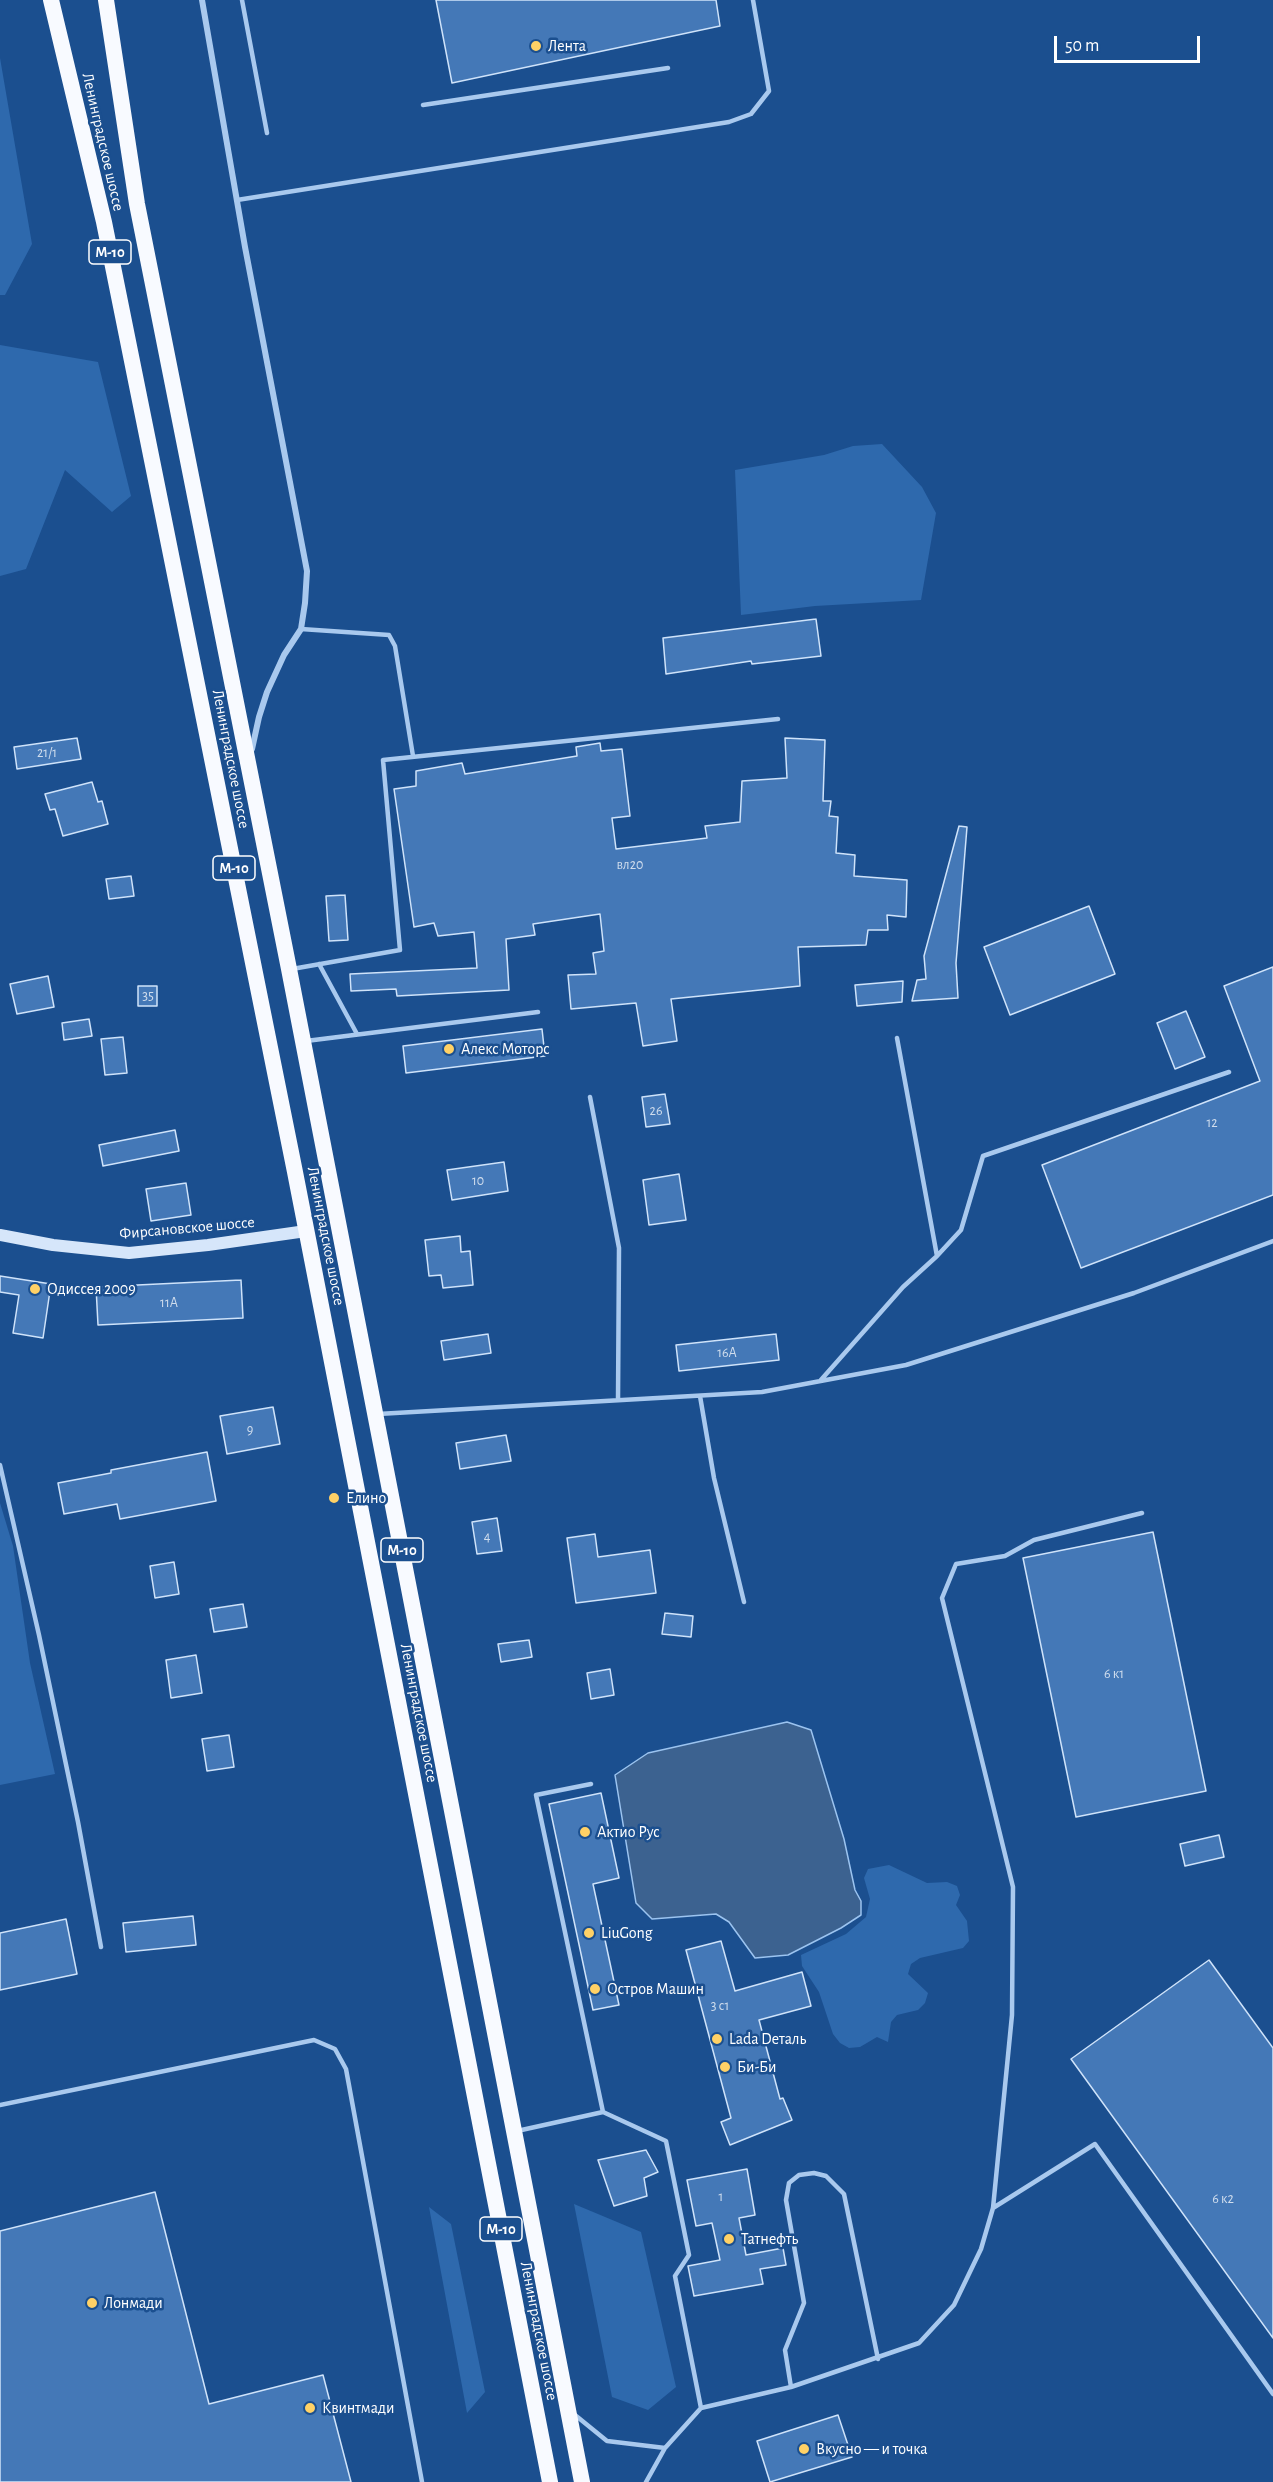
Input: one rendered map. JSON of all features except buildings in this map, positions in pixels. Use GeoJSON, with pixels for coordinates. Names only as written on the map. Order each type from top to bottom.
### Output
{"type":"FeatureCollection","features":[{"type":"Feature","properties":{"kind":"highway","name":"Ленинградское шоссе"},"geometry":{"type":"LineString","coordinates":[[51,0],[104,222],[306,1231],[550,2482]]}},
{"type":"Feature","properties":{"kind":"highway","name":"Ленинградское шоссе"},"geometry":{"type":"LineString","coordinates":[[106,0],[137,204],[289,969],[582,2482]]}},
{"type":"Feature","properties":{"kind":"main road","name":"Фирсановское шоссе"},"geometry":{"type":"LineString","coordinates":[[0,1235],[53,1245],[129,1253],[208,1245],[306,1231]]}},
{"type":"Feature","properties":{"kind":"street"},"geometry":{"type":"LineString","coordinates":[[202,0],[307,571],[301,629],[284,656],[267,692],[252,743],[250,770]]}},
{"type":"Feature","properties":{"kind":"street"},"geometry":{"type":"LineString","coordinates":[[542,2482],[546,2463]]}},
{"type":"Feature","properties":{"kind":"lane"},"geometry":{"type":"LineString","coordinates":[[242,0],[267,133]]}},
{"type":"Feature","properties":{"kind":"lane"},"geometry":{"type":"LineString","coordinates":[[237,200],[729,122],[751,114],[769,91],[753,0]]}},
{"type":"Feature","properties":{"kind":"lane"},"geometry":{"type":"LineString","coordinates":[[423,105],[668,68]]}},
{"type":"Feature","properties":{"kind":"lane"},"geometry":{"type":"LineString","coordinates":[[301,629],[389,635],[395,646],[413,756]]}},
{"type":"Feature","properties":{"kind":"lane"},"geometry":{"type":"LineString","coordinates":[[289,969],[400,950],[383,760],[778,719]]}},
{"type":"Feature","properties":{"kind":"lane"},"geometry":{"type":"LineString","coordinates":[[319,964],[357,1034]]}},
{"type":"Feature","properties":{"kind":"lane"},"geometry":{"type":"LineString","coordinates":[[303,1041],[538,1012]]}},
{"type":"Feature","properties":{"kind":"lane"},"geometry":{"type":"LineString","coordinates":[[897,1038],[937,1256]]}},
{"type":"Feature","properties":{"kind":"lane"},"geometry":{"type":"LineString","coordinates":[[820,1381],[903,1287],[961,1230],[983,1156],[1229,1071]]}},
{"type":"Feature","properties":{"kind":"lane"},"geometry":{"type":"LineString","coordinates":[[590,1097],[620,1248],[618,1400]]}},
{"type":"Feature","properties":{"kind":"lane"},"geometry":{"type":"LineString","coordinates":[[375,1414],[762,1392],[906,1365],[1134,1293],[1273,1241]]}},
{"type":"Feature","properties":{"kind":"lane"},"geometry":{"type":"LineString","coordinates":[[700,1396],[714,1478],[744,1602]]}},
{"type":"Feature","properties":{"kind":"lane"},"geometry":{"type":"LineString","coordinates":[[0,1465],[44,1658],[101,1947]]}},
{"type":"Feature","properties":{"kind":"lane"},"geometry":{"type":"LineString","coordinates":[[646,2482],[665,2448],[701,2408],[792,2387],[919,2343],[954,2305],[981,2249],[993,2208],[1012,2015],[1013,1887],[942,1598],[956,1564],[1005,1556],[1034,1540],[1142,1512]]}},
{"type":"Feature","properties":{"kind":"lane"},"geometry":{"type":"LineString","coordinates":[[591,1784],[536,1796],[603,2112]]}},
{"type":"Feature","properties":{"kind":"lane"},"geometry":{"type":"LineString","coordinates":[[0,2104],[314,2040],[335,2049],[346,2069],[422,2482]]}},
{"type":"Feature","properties":{"kind":"lane"},"geometry":{"type":"LineString","coordinates":[[514,2131],[603,2112],[666,2141],[688,2255],[675,2276],[701,2408]]}},
{"type":"Feature","properties":{"kind":"lane"},"geometry":{"type":"LineString","coordinates":[[993,2208],[1095,2144],[1273,2394]]}},
{"type":"Feature","properties":{"kind":"lane"},"geometry":{"type":"LineString","coordinates":[[792,2387],[785,2350],[804,2303],[786,2200],[789,2183],[799,2175],[814,2173],[826,2176],[844,2194],[878,2359]]}},
{"type":"Feature","properties":{"kind":"lane"},"geometry":{"type":"LineString","coordinates":[[568,2410],[607,2441],[665,2448]]}},
{"type":"Feature","properties":{"kind":"shaded area"},"geometry":{"type":"Polygon","coordinates":[[[0,58],[32,244],[5,295],[0,295],[0,58]]]}},
{"type":"Feature","properties":{"kind":"shaded area"},"geometry":{"type":"Polygon","coordinates":[[[0,345],[98,362],[131,496],[112,512],[65,470],[26,569],[0,576],[0,345]]]}},
{"type":"Feature","properties":{"kind":"shaded area"},"geometry":{"type":"Polygon","coordinates":[[[882,444],[922,487],[936,513],[921,600],[815,606],[741,615],[735,470],[824,455],[853,446],[882,444]]]}},
{"type":"Feature","properties":{"kind":"shaded area"},"geometry":{"type":"Polygon","coordinates":[[[0,1503],[13,1546],[30,1663],[55,1774],[0,1785],[0,1503]]]}},
{"type":"Feature","properties":{"kind":"shaded area"},"geometry":{"type":"Polygon","coordinates":[[[787,1722],[811,1730],[844,1839],[855,1890],[861,1901],[861,1915],[788,1955],[755,1958],[729,1922],[716,1914],[652,1919],[636,1903],[615,1775],[648,1753],[787,1722]]]}},
{"type":"Feature","properties":{"kind":"shaded area"},"geometry":{"type":"Polygon","coordinates":[[[889,1865],[927,1883],[947,1882],[957,1886],[960,1895],[956,1905],[967,1921],[969,1941],[963,1948],[920,1958],[911,1964],[908,1974],[928,1993],[925,2003],[918,2010],[897,2015],[891,2022],[888,2042],[877,2037],[860,2047],[849,2048],[840,2043],[833,2034],[819,1992],[802,1966],[801,1955],[846,1934],[866,1917],[870,1899],[864,1878],[868,1869],[889,1865]]]}},
{"type":"Feature","properties":{"kind":"shaded area"},"geometry":{"type":"Polygon","coordinates":[[[574,2204],[641,2232],[676,2387],[648,2410],[612,2397],[574,2204]]]}},
{"type":"Feature","properties":{"kind":"shaded area"},"geometry":{"type":"Polygon","coordinates":[[[429,2207],[451,2224],[485,2392],[467,2413],[429,2207]]]}},
{"type":"Feature","properties":{"kind":"place","name":"Лента"},"geometry":{"type":"Point","coordinates":[536,46]}},
{"type":"Feature","properties":{"kind":"place","name":"Алекс Моторс"},"geometry":{"type":"Point","coordinates":[449,1049]}},
{"type":"Feature","properties":{"kind":"place","name":"Одиссея 2009"},"geometry":{"type":"Point","coordinates":[35,1289]}},
{"type":"Feature","properties":{"kind":"place","name":"Елино"},"geometry":{"type":"Point","coordinates":[334,1498]}},
{"type":"Feature","properties":{"kind":"place","name":"Актио Рус"},"geometry":{"type":"Point","coordinates":[585,1832]}},
{"type":"Feature","properties":{"kind":"place","name":"LiuGong"},"geometry":{"type":"Point","coordinates":[589,1933]}},
{"type":"Feature","properties":{"kind":"place","name":"Остров Машин"},"geometry":{"type":"Point","coordinates":[595,1989]}},
{"type":"Feature","properties":{"kind":"place","name":"Lada Dеталь"},"geometry":{"type":"Point","coordinates":[717,2039]}},
{"type":"Feature","properties":{"kind":"place","name":"Би-Би"},"geometry":{"type":"Point","coordinates":[725,2067]}},
{"type":"Feature","properties":{"kind":"place","name":"Татнефть"},"geometry":{"type":"Point","coordinates":[729,2239]}},
{"type":"Feature","properties":{"kind":"place","name":"Лонмади"},"geometry":{"type":"Point","coordinates":[92,2303]}},
{"type":"Feature","properties":{"kind":"place","name":"Квинтмади"},"geometry":{"type":"Point","coordinates":[310,2408]}},
{"type":"Feature","properties":{"kind":"place","name":"Вкусно — и точка"},"geometry":{"type":"Point","coordinates":[804,2449]}}]}
